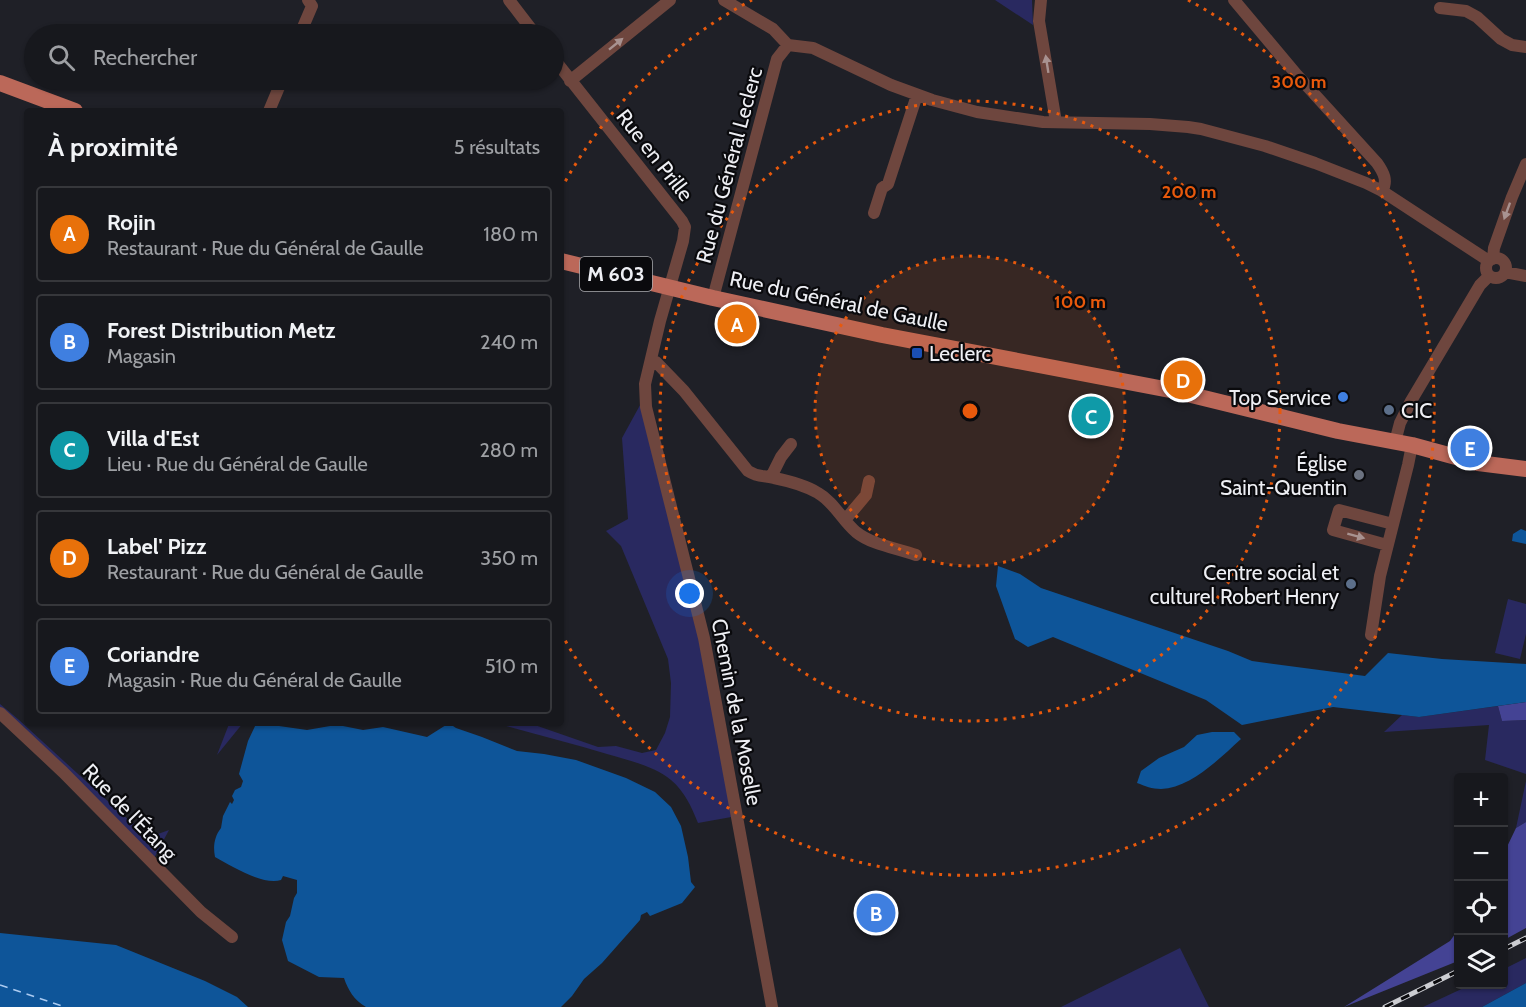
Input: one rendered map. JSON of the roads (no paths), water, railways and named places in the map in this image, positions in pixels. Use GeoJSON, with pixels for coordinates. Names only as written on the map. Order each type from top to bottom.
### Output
{"type":"FeatureCollection","features":[{"type":"Feature","properties":{"kind":"main road"},"geometry":{"type":"LineString","coordinates":[[0,82],[67,108]]}},
{"type":"Feature","properties":{"kind":"main road","name":"M 603"},"geometry":{"type":"LineString","coordinates":[[564,262],[670,287]]}},
{"type":"Feature","properties":{"kind":"main road","name":"Rue du Général de Gaulle"},"geometry":{"type":"LineString","coordinates":[[670,287],[882,335],[1175,391],[1338,431],[1403,444],[1478,464],[1526,470]]}},
{"type":"Feature","properties":{"kind":"street"},"geometry":{"type":"LineString","coordinates":[[304,24],[312,6],[308,0]]}},
{"type":"Feature","properties":{"kind":"street"},"geometry":{"type":"LineString","coordinates":[[508,0],[527,24]]}},
{"type":"Feature","properties":{"kind":"street"},"geometry":{"type":"LineString","coordinates":[[570,81],[670,0]]}},
{"type":"Feature","properties":{"kind":"street"},"geometry":{"type":"LineString","coordinates":[[724,0],[773,29],[788,45],[813,48],[891,85],[932,100],[977,112],[1013,118],[1056,122],[1150,124],[1201,129],[1265,146],[1315,163],[1382,191],[1491,260],[1502,261],[1505,272],[1501,277],[1491,278],[1486,270],[1491,260],[1512,197],[1526,164]]}},
{"type":"Feature","properties":{"kind":"street"},"geometry":{"type":"LineString","coordinates":[[1041,0],[1039,21],[1056,122]]}},
{"type":"Feature","properties":{"kind":"street"},"geometry":{"type":"LineString","coordinates":[[1234,0],[1297,75],[1377,163],[1386,179],[1386,185],[1382,191]]}},
{"type":"Feature","properties":{"kind":"street"},"geometry":{"type":"LineString","coordinates":[[1440,8],[1467,11],[1501,39],[1512,45],[1526,48]]}},
{"type":"Feature","properties":{"kind":"street","name":"Rue du Général Leclerc"},"geometry":{"type":"LineString","coordinates":[[713,298],[777,59],[788,45]]}},
{"type":"Feature","properties":{"kind":"street","name":"Rue en Prille"},"geometry":{"type":"LineString","coordinates":[[564,73],[685,227],[670,287]]}},
{"type":"Feature","properties":{"kind":"street"},"geometry":{"type":"LineString","coordinates":[[270,108],[278,90]]}},
{"type":"Feature","properties":{"kind":"street"},"geometry":{"type":"LineString","coordinates":[[874,213],[882,188],[888,184],[917,95]]}},
{"type":"Feature","properties":{"kind":"street"},"geometry":{"type":"LineString","coordinates":[[1505,272],[1526,276]]}},
{"type":"Feature","properties":{"kind":"street"},"geometry":{"type":"LineString","coordinates":[[1371,635],[1380,576],[1408,465],[1403,444],[1404,414],[1480,285],[1489,276]]}},
{"type":"Feature","properties":{"kind":"street","name":"Chemin de la Moselle"},"geometry":{"type":"LineString","coordinates":[[670,287],[645,384],[646,406],[704,638],[772,1007]]}},
{"type":"Feature","properties":{"kind":"street"},"geometry":{"type":"LineString","coordinates":[[651,360],[656,362],[684,391],[748,471],[756,476],[771,477],[817,492],[861,536],[916,555]]}},
{"type":"Feature","properties":{"kind":"street"},"geometry":{"type":"LineString","coordinates":[[771,477],[781,457],[791,444]]}},
{"type":"Feature","properties":{"kind":"street"},"geometry":{"type":"LineString","coordinates":[[845,520],[866,495],[869,481]]}},
{"type":"Feature","properties":{"kind":"street"},"geometry":{"type":"LineString","coordinates":[[1387,545],[1333,530],[1339,510],[1393,524]]}},
{"type":"Feature","properties":{"kind":"street","name":"Rue de l'Étang"},"geometry":{"type":"LineString","coordinates":[[0,713],[63,772],[201,912],[232,937]]}},
{"type":"Feature","properties":{"kind":"water"},"geometry":{"type":"Polygon","coordinates":[[[1521,529],[1526,531],[1526,544],[1512,541],[1513,534],[1521,529]]]}},
{"type":"Feature","properties":{"kind":"water"},"geometry":{"type":"Polygon","coordinates":[[[998,566],[1020,574],[1041,588],[1252,661],[1365,676],[1388,653],[1526,664],[1526,702],[1419,717],[1333,707],[1242,725],[1206,700],[1053,637],[1028,647],[1015,639],[996,586],[998,566]]]}},
{"type":"Feature","properties":{"kind":"water"},"geometry":{"type":"Polygon","coordinates":[[[255,726],[279,726],[307,730],[330,726],[363,730],[383,727],[427,737],[444,726],[453,726],[517,751],[576,760],[626,778],[655,792],[671,807],[681,826],[691,882],[695,887],[682,903],[650,916],[647,912],[641,915],[640,920],[561,1007],[366,1007],[352,994],[344,978],[319,977],[288,961],[282,940],[297,893],[297,880],[283,876],[281,880],[274,881],[257,878],[215,857],[215,838],[221,828],[223,816],[230,802],[232,804],[234,800],[232,796],[235,790],[241,787],[243,781],[239,774],[248,741],[255,726]]]}},
{"type":"Feature","properties":{"kind":"water"},"geometry":{"type":"Polygon","coordinates":[[[1234,732],[1241,739],[1204,771],[1183,783],[1161,789],[1137,783],[1141,771],[1159,758],[1184,747],[1197,735],[1234,732]]]}},
{"type":"Feature","properties":{"kind":"water"},"geometry":{"type":"Polygon","coordinates":[[[0,933],[116,945],[205,981],[237,997],[248,1007],[0,1007],[0,933]]]}},
{"type":"Feature","properties":{"kind":"water"},"geometry":{"type":"Polygon","coordinates":[[[1526,983],[1526,1007],[1482,1007],[1526,983]]]}},
{"type":"Feature","properties":{"kind":"railway"},"geometry":{"type":"LineString","coordinates":[[1508,947],[1526,938]]}},
{"type":"Feature","properties":{"kind":"railway"},"geometry":{"type":"LineString","coordinates":[[1385,1007],[1454,973]]}},
{"type":"Feature","properties":{"kind":"place","name":"Rojin"},"geometry":{"type":"Point","coordinates":[737,324]}},
{"type":"Feature","properties":{"kind":"place","name":"Leclerc"},"geometry":{"type":"Point","coordinates":[917,353]}},
{"type":"Feature","properties":{"kind":"place","name":"Label' Pizz"},"geometry":{"type":"Point","coordinates":[1183,380]}},
{"type":"Feature","properties":{"kind":"place","name":"Top Service"},"geometry":{"type":"Point","coordinates":[1343,397]}},
{"type":"Feature","properties":{"kind":"place","name":"CIC"},"geometry":{"type":"Point","coordinates":[1389,410]}},
{"type":"Feature","properties":{"kind":"place","name":"Villa d'Est"},"geometry":{"type":"Point","coordinates":[1091,416]}},
{"type":"Feature","properties":{"kind":"place","name":"Coriandre"},"geometry":{"type":"Point","coordinates":[1470,448]}},
{"type":"Feature","properties":{"kind":"place","name":"Église Saint-Quentin"},"geometry":{"type":"Point","coordinates":[1359,475]}},
{"type":"Feature","properties":{"kind":"place","name":"Centre social et culturel Robert Henry"},"geometry":{"type":"Point","coordinates":[1351,584]}},
{"type":"Feature","properties":{"kind":"place","name":"Forest Distribution Metz"},"geometry":{"type":"Point","coordinates":[876,913]}}]}
